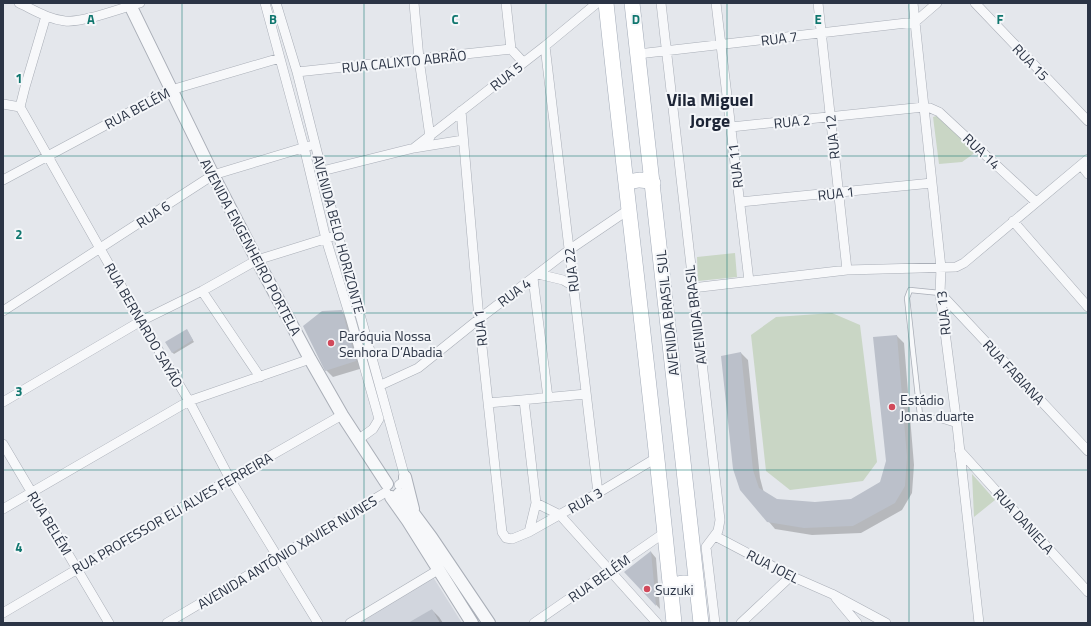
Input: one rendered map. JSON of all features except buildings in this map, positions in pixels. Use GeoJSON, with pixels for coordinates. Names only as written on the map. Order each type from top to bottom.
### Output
{"type":"FeatureCollection","features":[{"type":"Feature","properties":{"kind":"main road","name":"AVENIDA BRASIL SUL"},"geometry":{"type":"LineString","coordinates":[[606,3],[674,623]]}},
{"type":"Feature","properties":{"kind":"main road","name":"AVENIDA BRASIL SUL"},"geometry":{"type":"LineString","coordinates":[[632,3],[671,358],[700,547],[696,578],[701,623]]}},
{"type":"Feature","properties":{"kind":"main road"},"geometry":{"type":"LineString","coordinates":[[625,177],[645,172],[651,176]]}},
{"type":"Feature","properties":{"kind":"main road"},"geometry":{"type":"LineString","coordinates":[[646,359],[652,362],[659,362],[666,361],[671,358]]}},
{"type":"Feature","properties":{"kind":"main road"},"geometry":{"type":"LineString","coordinates":[[648,375],[660,370],[667,370],[673,373]]}},
{"type":"Feature","properties":{"kind":"main road"},"geometry":{"type":"LineString","coordinates":[[670,580],[682,576],[696,578]]}},
{"type":"Feature","properties":{"kind":"street"},"geometry":{"type":"LineString","coordinates":[[19,3],[46,16],[66,21],[85,19],[133,4]]}},
{"type":"Feature","properties":{"kind":"street","name":"AVENIDA BELO HORIZONTE"},"geometry":{"type":"LineString","coordinates":[[265,3],[304,147],[326,239],[379,419],[374,429],[359,439]]}},
{"type":"Feature","properties":{"kind":"street"},"geometry":{"type":"LineString","coordinates":[[414,3],[419,59],[430,137]]}},
{"type":"Feature","properties":{"kind":"street"},"geometry":{"type":"LineString","coordinates":[[506,3],[511,50],[523,62]]}},
{"type":"Feature","properties":{"kind":"street","name":"RUA 5"},"geometry":{"type":"LineString","coordinates":[[414,148],[545,46],[597,3]]}},
{"type":"Feature","properties":{"kind":"street","name":"AVENIDA BRASIL"},"geometry":{"type":"LineString","coordinates":[[660,3],[720,520],[718,531],[715,536],[700,547]]}},
{"type":"Feature","properties":{"kind":"street","name":"RUA 11"},"geometry":{"type":"LineString","coordinates":[[716,3],[749,281]]}},
{"type":"Feature","properties":{"kind":"street","name":"RUA 12"},"geometry":{"type":"LineString","coordinates":[[818,3],[847,270]]}},
{"type":"Feature","properties":{"kind":"street","name":"RUA 13"},"geometry":{"type":"LineString","coordinates":[[913,3],[941,268],[940,293],[957,425],[979,623]]}},
{"type":"Feature","properties":{"kind":"street"},"geometry":{"type":"LineString","coordinates":[[915,22],[936,3]]}},
{"type":"Feature","properties":{"kind":"street","name":"RUA 15"},"geometry":{"type":"LineString","coordinates":[[974,3],[1088,121]]}},
{"type":"Feature","properties":{"kind":"street","name":"AVENIDA ENGENHEIRO PORTELA"},"geometry":{"type":"LineString","coordinates":[[133,4],[171,90],[213,175],[310,359],[342,415],[394,488]]}},
{"type":"Feature","properties":{"kind":"street"},"geometry":{"type":"LineString","coordinates":[[269,14],[277,7]]}},
{"type":"Feature","properties":{"kind":"street","name":"AVENIDA BELO HORIZONTE"},"geometry":{"type":"LineString","coordinates":[[277,7],[297,72],[338,236],[380,385],[394,488]]}},
{"type":"Feature","properties":{"kind":"street"},"geometry":{"type":"LineString","coordinates":[[3,104],[20,107],[24,87],[46,16]]}},
{"type":"Feature","properties":{"kind":"street","name":"RUA 7"},"geometry":{"type":"LineString","coordinates":[[638,54],[915,22]]}},
{"type":"Feature","properties":{"kind":"street","name":"RUA 22"},"geometry":{"type":"LineString","coordinates":[[545,46],[598,493]]}},
{"type":"Feature","properties":{"kind":"street","name":"RUA CALIXTO ABRÃO"},"geometry":{"type":"LineString","coordinates":[[297,72],[511,50]]}},
{"type":"Feature","properties":{"kind":"street","name":"RUA BELÉM"},"geometry":{"type":"LineString","coordinates":[[3,180],[171,90],[280,58]]}},
{"type":"Feature","properties":{"kind":"street","name":"RUA BERNARDO SAYÃO"},"geometry":{"type":"LineString","coordinates":[[20,107],[140,321],[189,401],[230,479],[318,623]]}},
{"type":"Feature","properties":{"kind":"street","name":"RUA 2"},"geometry":{"type":"LineString","coordinates":[[731,127],[924,107]]}},
{"type":"Feature","properties":{"kind":"street","name":"RUA 14"},"geometry":{"type":"LineString","coordinates":[[924,107],[940,112],[1036,202]]}},
{"type":"Feature","properties":{"kind":"street","name":"RUA 1"},"geometry":{"type":"LineString","coordinates":[[461,111],[479,319],[502,532],[506,538],[512,539]]}},
{"type":"Feature","properties":{"kind":"street","name":"RUA 5"},"geometry":{"type":"LineString","coordinates":[[322,171],[414,148],[463,140]]}},
{"type":"Feature","properties":{"kind":"street","name":"RUA 6"},"geometry":{"type":"LineString","coordinates":[[3,311],[213,175],[314,144]]}},
{"type":"Feature","properties":{"kind":"street"},"geometry":{"type":"LineString","coordinates":[[692,288],[847,270],[956,267],[1088,159]]}},
{"type":"Feature","properties":{"kind":"street"},"geometry":{"type":"LineString","coordinates":[[1080,165],[1088,174]]}},
{"type":"Feature","properties":{"kind":"street","name":"RUA 1"},"geometry":{"type":"LineString","coordinates":[[740,202],[932,183]]}},
{"type":"Feature","properties":{"kind":"street","name":"RUA 4"},"geometry":{"type":"LineString","coordinates":[[380,385],[418,368],[569,250],[628,210]]}},
{"type":"Feature","properties":{"kind":"street"},"geometry":{"type":"LineString","coordinates":[[1012,221],[1088,307]]}},
{"type":"Feature","properties":{"kind":"street"},"geometry":{"type":"LineString","coordinates":[[3,402],[140,321],[202,291],[257,260],[338,236]]}},
{"type":"Feature","properties":{"kind":"street"},"geometry":{"type":"LineString","coordinates":[[548,398],[535,276],[563,280],[573,286]]}},
{"type":"Feature","properties":{"kind":"street"},"geometry":{"type":"LineString","coordinates":[[202,291],[260,377]]}},
{"type":"Feature","properties":{"kind":"street","name":"RUA FABIANA"},"geometry":{"type":"LineString","coordinates":[[940,293],[1088,451]]}},
{"type":"Feature","properties":{"kind":"street"},"geometry":{"type":"LineString","coordinates":[[3,509],[189,401],[310,359]]}},
{"type":"Feature","properties":{"kind":"street"},"geometry":{"type":"LineString","coordinates":[[488,403],[586,394]]}},
{"type":"Feature","properties":{"kind":"street"},"geometry":{"type":"LineString","coordinates":[[524,400],[536,503],[530,532]]}},
{"type":"Feature","properties":{"kind":"street","name":"RUA PROFESSOR ELI ALVES FERREIRA"},"geometry":{"type":"LineString","coordinates":[[3,613],[230,479],[342,415]]}},
{"type":"Feature","properties":{"kind":"street","name":"RUA BELÉM"},"geometry":{"type":"LineString","coordinates":[[3,444],[109,623]]}},
{"type":"Feature","properties":{"kind":"street","name":"RUA DANIELA"},"geometry":{"type":"LineString","coordinates":[[959,450],[1088,592]]}},
{"type":"Feature","properties":{"kind":"street","name":"RUA 3"},"geometry":{"type":"LineString","coordinates":[[512,539],[530,532],[656,458]]}},
{"type":"Feature","properties":{"kind":"street"},"geometry":{"type":"LineString","coordinates":[[394,488],[415,516]]}},
{"type":"Feature","properties":{"kind":"street"},"geometry":{"type":"LineString","coordinates":[[394,488],[489,623]]}},
{"type":"Feature","properties":{"kind":"street"},"geometry":{"type":"LineString","coordinates":[[394,488],[408,521],[472,623]]}},
{"type":"Feature","properties":{"kind":"street","name":"AVENIDA ANTÔNIO XAVIER NUNES"},"geometry":{"type":"LineString","coordinates":[[167,623],[394,488]]}},
{"type":"Feature","properties":{"kind":"street"},"geometry":{"type":"LineString","coordinates":[[536,503],[560,515],[657,623]]}},
{"type":"Feature","properties":{"kind":"street","name":"RUA BELÉM"},"geometry":{"type":"LineString","coordinates":[[534,623],[664,532]]}},
{"type":"Feature","properties":{"kind":"street","name":"RUA JOEL"},"geometry":{"type":"LineString","coordinates":[[715,536],[791,576],[832,594],[886,623]]}},
{"type":"Feature","properties":{"kind":"street"},"geometry":{"type":"LineString","coordinates":[[700,547],[715,623]]}},
{"type":"Feature","properties":{"kind":"street"},"geometry":{"type":"LineString","coordinates":[[350,623],[438,570]]}},
{"type":"Feature","properties":{"kind":"street"},"geometry":{"type":"LineString","coordinates":[[741,623],[791,576]]}},
{"type":"Feature","properties":{"kind":"street","name":"RUA JOEL"},"geometry":{"type":"LineString","coordinates":[[832,594],[857,623]]}},
{"type":"Feature","properties":{"kind":"lane"},"geometry":{"type":"LineString","coordinates":[[940,293],[910,290],[907,298],[920,415],[926,419],[935,418],[957,425]]}},
{"type":"Feature","properties":{"kind":"shaded area"},"geometry":{"type":"Polygon","coordinates":[[[433,577],[462,623],[440,623],[432,609],[410,623],[359,623],[433,577]]]}},
{"type":"Feature","properties":{"kind":"green space"},"geometry":{"type":"Polygon","coordinates":[[[939,115],[976,152],[962,162],[939,164],[933,117],[939,115]]]}},
{"type":"Feature","properties":{"kind":"green space"},"geometry":{"type":"Polygon","coordinates":[[[735,253],[737,277],[698,281],[697,257],[735,253]]]}},
{"type":"Feature","properties":{"kind":"green space"},"geometry":{"type":"Polygon","coordinates":[[[832,313],[860,325],[877,462],[863,481],[790,490],[766,471],[751,335],[776,317],[832,313]]]}},
{"type":"Feature","properties":{"kind":"green space"},"geometry":{"type":"Polygon","coordinates":[[[972,474],[995,500],[974,517],[972,474]]]}},
{"type":"Feature","properties":{"kind":"place","name":"Paróquia Nossa Senhora D’Abadia"},"geometry":{"type":"Point","coordinates":[331,343]}},
{"type":"Feature","properties":{"kind":"place","name":"Estádio Jonas duarte"},"geometry":{"type":"Point","coordinates":[892,407]}},
{"type":"Feature","properties":{"kind":"place","name":"Suzuki"},"geometry":{"type":"Point","coordinates":[647,589]}},
{"type":"Feature","properties":{"kind":"district","name":"Vila Miguel Jorge"},"geometry":{"type":"Point","coordinates":[710,109]}}]}
